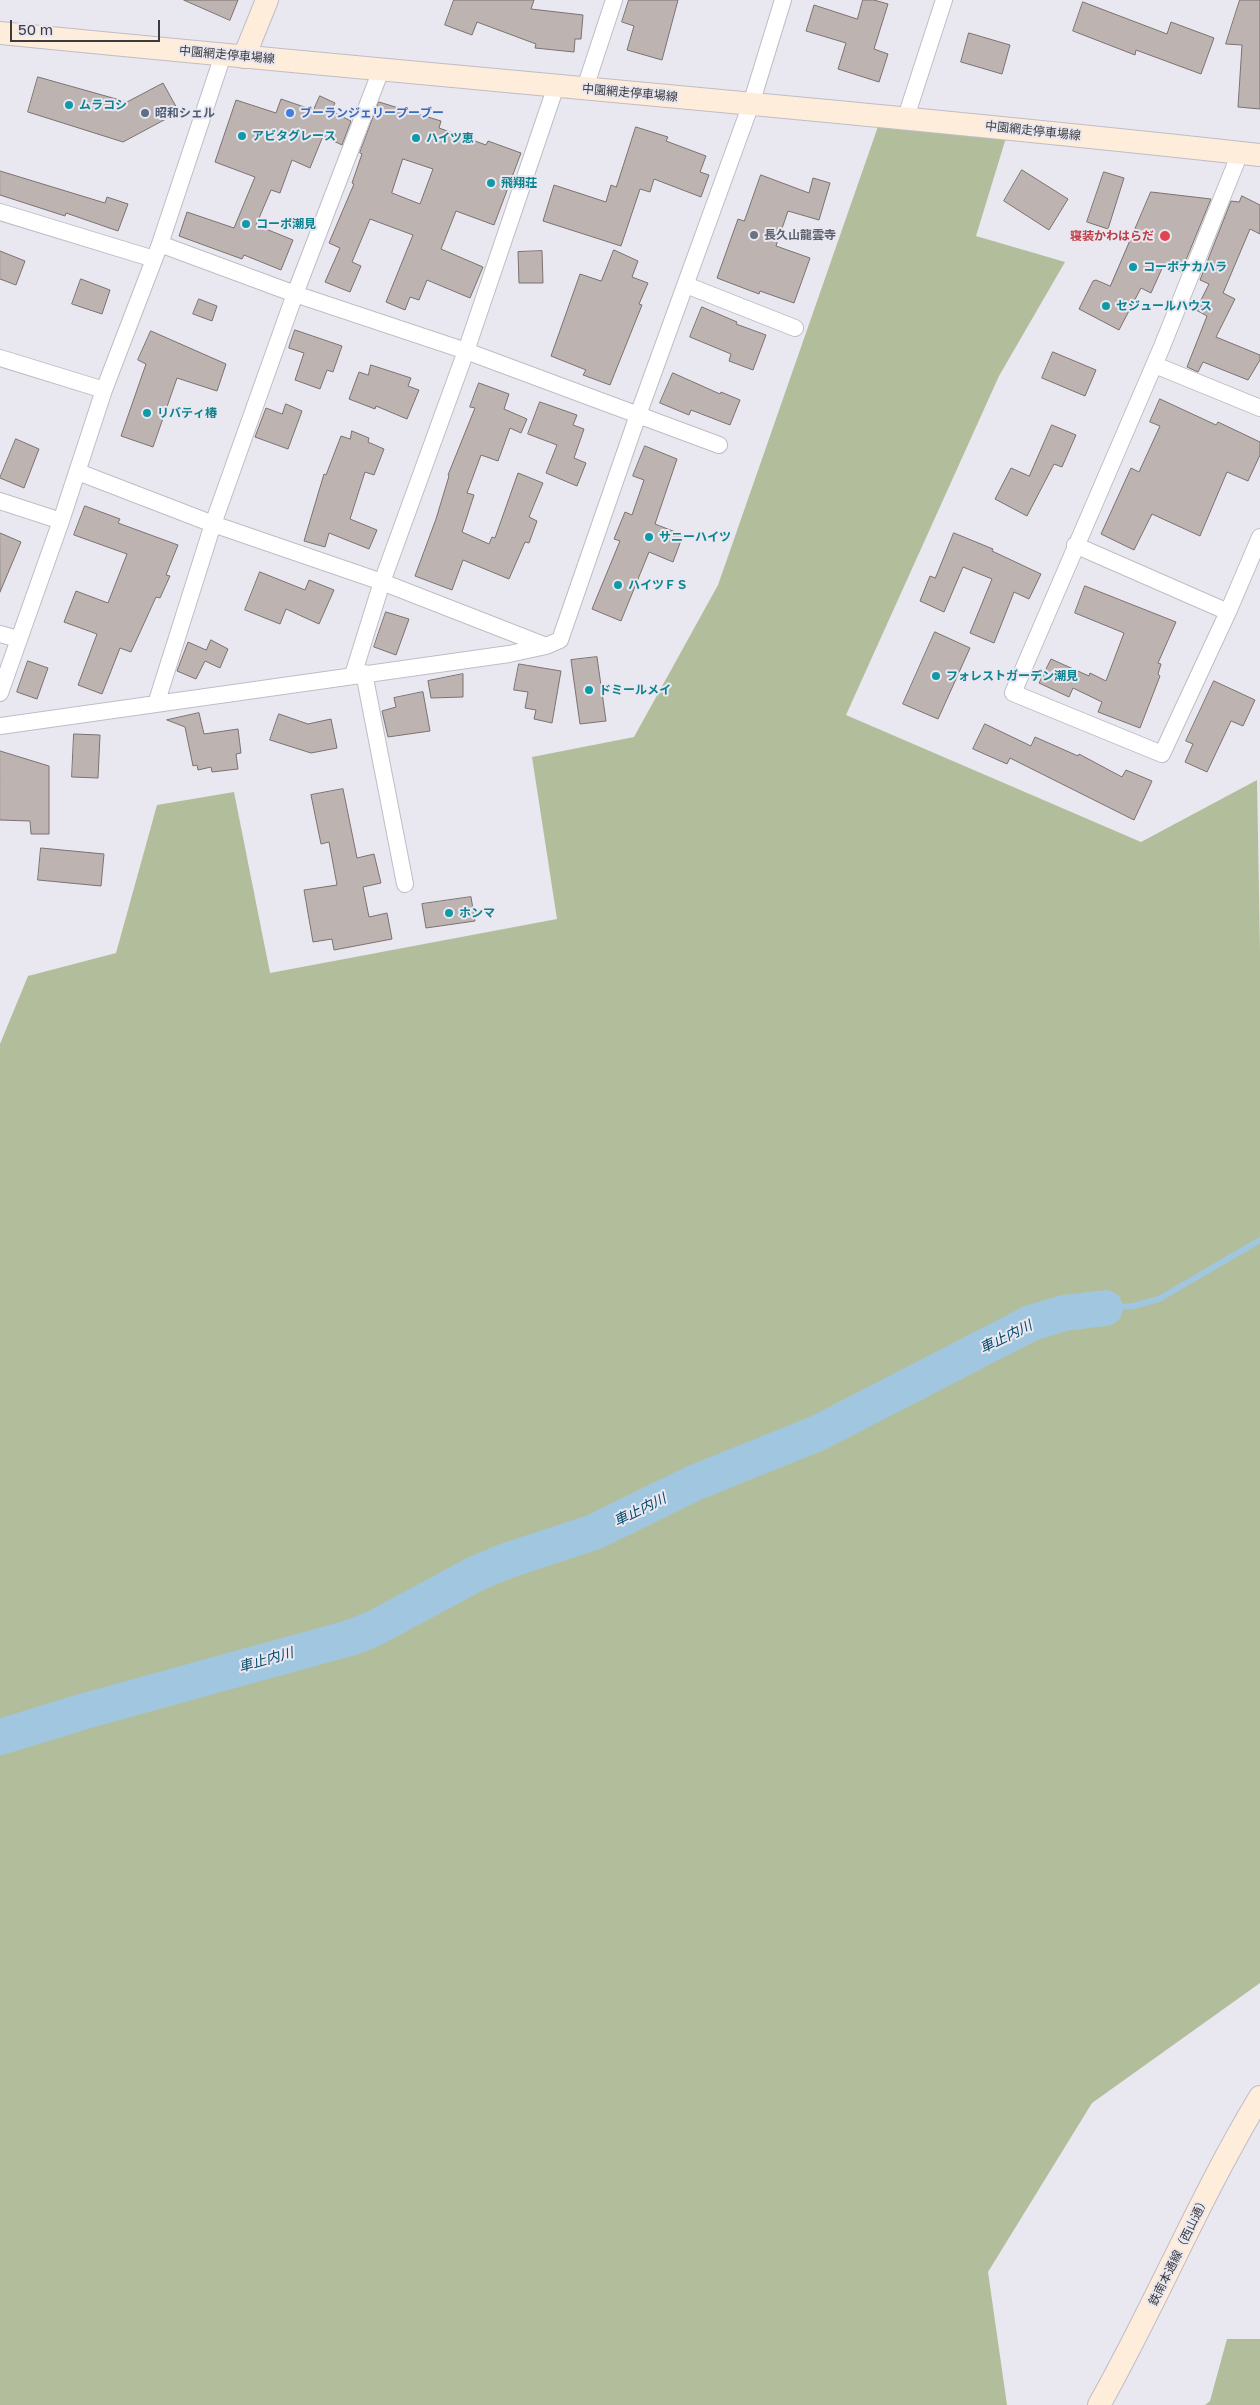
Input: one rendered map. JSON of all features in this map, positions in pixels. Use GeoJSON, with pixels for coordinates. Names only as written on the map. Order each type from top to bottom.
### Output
{"type":"FeatureCollection","features":[{"type":"Feature","properties":{"kind":"main road"},"geometry":{"type":"LineString","coordinates":[[234,56],[267,0]]}},
{"type":"Feature","properties":{"kind":"main road","name":"中園網走停車場線"},"geometry":{"type":"LineString","coordinates":[[0,33],[381,70],[906,117],[1250,154]]}},
{"type":"Feature","properties":{"kind":"main road","name":"鉄南本通線（西山通）"},"geometry":{"type":"LineString","coordinates":[[1099,2405],[1128,2353],[1232,2143],[1260,2097]]}},
{"type":"Feature","properties":{"kind":"street"},"geometry":{"type":"LineString","coordinates":[[585,88],[614,0]]}},
{"type":"Feature","properties":{"kind":"street"},"geometry":{"type":"LineString","coordinates":[[0,726],[509,654],[546,646],[560,640],[638,415],[752,104],[783,0]]}},
{"type":"Feature","properties":{"kind":"street"},"geometry":{"type":"LineString","coordinates":[[906,117],[944,0]]}},
{"type":"Feature","properties":{"kind":"street"},"geometry":{"type":"LineString","coordinates":[[0,693],[78,472],[104,390],[234,56]]}},
{"type":"Feature","properties":{"kind":"street"},"geometry":{"type":"LineString","coordinates":[[156,704],[213,524],[295,294],[381,70]]}},
{"type":"Feature","properties":{"kind":"street"},"geometry":{"type":"LineString","coordinates":[[405,884],[359,674],[382,582],[466,352],[556,86]]}},
{"type":"Feature","properties":{"kind":"street"},"geometry":{"type":"LineString","coordinates":[[1250,154],[1075,545],[1013,693],[1162,754],[1228,612],[1260,537]]}},
{"type":"Feature","properties":{"kind":"street"},"geometry":{"type":"LineString","coordinates":[[0,212],[157,252],[295,294],[466,352],[719,445]]}},
{"type":"Feature","properties":{"kind":"street"},"geometry":{"type":"LineString","coordinates":[[686,285],[795,328]]}},
{"type":"Feature","properties":{"kind":"street"},"geometry":{"type":"LineString","coordinates":[[0,358],[104,390]]}},
{"type":"Feature","properties":{"kind":"street"},"geometry":{"type":"LineString","coordinates":[[1155,365],[1260,408]]}},
{"type":"Feature","properties":{"kind":"street"},"geometry":{"type":"LineString","coordinates":[[78,472],[213,524],[382,582],[546,646]]}},
{"type":"Feature","properties":{"kind":"street"},"geometry":{"type":"LineString","coordinates":[[0,501],[61,520]]}},
{"type":"Feature","properties":{"kind":"street"},"geometry":{"type":"LineString","coordinates":[[1075,545],[1228,612]]}},
{"type":"Feature","properties":{"kind":"street"},"geometry":{"type":"LineString","coordinates":[[0,634],[18,639]]}},
{"type":"Feature","properties":{"kind":"green space"},"geometry":{"type":"Polygon","coordinates":[[[882,115],[1009,128],[976,236],[1065,262],[999,376],[846,715],[1141,842],[1257,780],[1260,951],[1260,1983],[1092,2103],[988,2272],[1007,2405],[0,2405],[0,1044],[28,976],[116,953],[157,805],[234,792],[270,973],[557,919],[532,757],[634,737],[718,585],[882,115]]]}},
{"type":"Feature","properties":{"kind":"green space"},"geometry":{"type":"Polygon","coordinates":[[[1227,2339],[1260,2339],[1260,2405],[1205,2405],[1210,2401],[1227,2339]]]}},
{"type":"Feature","properties":{"kind":"building"},"geometry":{"type":"Polygon","coordinates":[[[184,0],[238,0],[230,20],[184,0]]]}},
{"type":"Feature","properties":{"kind":"building"},"geometry":{"type":"Polygon","coordinates":[[[454,0],[534,0],[531,9],[583,15],[581,39],[575,39],[574,52],[535,48],[536,44],[477,22],[472,35],[445,25],[454,0]]]}},
{"type":"Feature","properties":{"kind":"building"},"geometry":{"type":"Polygon","coordinates":[[[629,0],[678,0],[662,60],[627,50],[634,26],[622,22],[629,0]]]}},
{"type":"Feature","properties":{"kind":"building"},"geometry":{"type":"Polygon","coordinates":[[[863,0],[874,0],[888,4],[874,49],[888,54],[879,82],[838,69],[846,43],[806,31],[814,5],[857,19],[863,0]]]}},
{"type":"Feature","properties":{"kind":"building"},"geometry":{"type":"Polygon","coordinates":[[[1240,0],[1260,0],[1260,109],[1238,107],[1242,45],[1226,44],[1240,0]]]}},
{"type":"Feature","properties":{"kind":"building"},"geometry":{"type":"Polygon","coordinates":[[[1083,2],[1167,34],[1171,22],[1214,38],[1201,74],[1136,50],[1135,55],[1073,31],[1083,2]]]}},
{"type":"Feature","properties":{"kind":"building"},"geometry":{"type":"Polygon","coordinates":[[[969,33],[1010,45],[1002,74],[961,62],[969,33]]]}},
{"type":"Feature","properties":{"kind":"building"},"geometry":{"type":"Polygon","coordinates":[[[38,77],[127,102],[163,83],[179,112],[123,142],[28,112],[38,77]]]}},
{"type":"Feature","properties":{"kind":"building"},"geometry":{"type":"Polygon","coordinates":[[[320,96],[335,103],[331,111],[351,121],[342,145],[323,136],[310,168],[292,160],[280,193],[271,190],[256,225],[293,240],[281,270],[244,255],[242,259],[179,236],[187,212],[234,228],[255,177],[215,162],[236,100],[276,113],[281,99],[313,110],[320,96]]]}},
{"type":"Feature","properties":{"kind":"building"},"geometry":{"type":"Polygon","coordinates":[[[379,102],[441,121],[439,128],[486,145],[488,141],[521,153],[494,225],[456,211],[441,249],[483,267],[470,298],[427,280],[419,300],[410,297],[405,310],[386,302],[413,235],[370,219],[352,262],[361,266],[350,292],[325,282],[340,248],[329,243],[354,184],[352,183],[362,154],[360,153],[379,102]],[[403,159],[392,193],[420,204],[433,169],[403,159]]]}},
{"type":"Feature","properties":{"kind":"building"},"geometry":{"type":"Polygon","coordinates":[[[636,127],[668,137],[666,141],[706,156],[700,172],[709,175],[701,197],[654,179],[650,192],[640,189],[621,246],[543,221],[554,185],[606,202],[611,185],[616,187],[636,127]]]}},
{"type":"Feature","properties":{"kind":"building"},"geometry":{"type":"Polygon","coordinates":[[[1022,170],[1068,199],[1049,230],[1004,201],[1022,170]]]}},
{"type":"Feature","properties":{"kind":"building"},"geometry":{"type":"Polygon","coordinates":[[[0,171],[105,203],[107,197],[128,204],[118,231],[66,213],[65,216],[0,195],[0,171]]]}},
{"type":"Feature","properties":{"kind":"building"},"geometry":{"type":"Polygon","coordinates":[[[1104,172],[1124,178],[1108,229],[1087,222],[1104,172]]]}},
{"type":"Feature","properties":{"kind":"building"},"geometry":{"type":"Polygon","coordinates":[[[761,175],[809,193],[813,178],[830,183],[819,220],[788,211],[776,246],[810,258],[794,303],[760,291],[759,294],[717,278],[738,219],[744,221],[761,175]]]}},
{"type":"Feature","properties":{"kind":"building"},"geometry":{"type":"Polygon","coordinates":[[[1151,192],[1211,199],[1181,272],[1164,264],[1151,293],[1141,288],[1119,330],[1079,309],[1093,281],[1096,280],[1110,286],[1151,192]]]}},
{"type":"Feature","properties":{"kind":"building"},"geometry":{"type":"Polygon","coordinates":[[[1242,196],[1260,205],[1260,234],[1250,229],[1223,293],[1235,299],[1216,337],[1260,355],[1260,360],[1248,380],[1203,362],[1198,372],[1187,367],[1207,316],[1196,310],[1209,284],[1200,280],[1231,201],[1239,202],[1242,196]]]}},
{"type":"Feature","properties":{"kind":"building"},"geometry":{"type":"Polygon","coordinates":[[[614,250],[638,261],[632,277],[648,283],[639,304],[642,305],[610,385],[583,375],[586,370],[551,356],[580,274],[601,281],[614,250]]]}},
{"type":"Feature","properties":{"kind":"building"},"geometry":{"type":"Polygon","coordinates":[[[0,251],[25,261],[16,285],[0,279],[0,251]]]}},
{"type":"Feature","properties":{"kind":"building"},"geometry":{"type":"Polygon","coordinates":[[[542,251],[543,283],[519,283],[518,252],[542,251]]]}},
{"type":"Feature","properties":{"kind":"building"},"geometry":{"type":"Polygon","coordinates":[[[81,279],[110,290],[102,314],[72,304],[81,279]]]}},
{"type":"Feature","properties":{"kind":"building"},"geometry":{"type":"Polygon","coordinates":[[[199,299],[217,306],[212,321],[193,314],[199,299]]]}},
{"type":"Feature","properties":{"kind":"building"},"geometry":{"type":"Polygon","coordinates":[[[702,307],[737,322],[736,324],[766,335],[753,370],[729,361],[731,354],[690,337],[702,307]]]}},
{"type":"Feature","properties":{"kind":"building"},"geometry":{"type":"Polygon","coordinates":[[[295,330],[342,346],[333,372],[327,370],[320,389],[295,380],[304,353],[289,348],[295,330]]]}},
{"type":"Feature","properties":{"kind":"building"},"geometry":{"type":"Polygon","coordinates":[[[151,331],[226,364],[217,391],[177,378],[153,447],[121,436],[146,364],[138,360],[151,331]]]}},
{"type":"Feature","properties":{"kind":"building"},"geometry":{"type":"Polygon","coordinates":[[[1053,352],[1096,370],[1085,396],[1042,378],[1053,352]]]}},
{"type":"Feature","properties":{"kind":"building"},"geometry":{"type":"Polygon","coordinates":[[[371,365],[411,378],[408,386],[419,390],[407,419],[376,406],[375,409],[349,399],[359,372],[368,375],[371,365]]]}},
{"type":"Feature","properties":{"kind":"building"},"geometry":{"type":"Polygon","coordinates":[[[673,373],[720,394],[721,392],[740,400],[730,425],[691,410],[689,415],[660,403],[673,373]]]}},
{"type":"Feature","properties":{"kind":"building"},"geometry":{"type":"Polygon","coordinates":[[[479,383],[509,394],[504,409],[527,419],[521,433],[510,428],[498,461],[481,455],[467,493],[474,495],[462,532],[489,544],[492,537],[495,538],[518,473],[543,483],[529,517],[537,521],[529,543],[525,542],[509,579],[463,560],[452,590],[415,576],[436,519],[448,475],[475,408],[470,407],[479,383]]]}},
{"type":"Feature","properties":{"kind":"building"},"geometry":{"type":"Polygon","coordinates":[[[1160,399],[1216,425],[1218,422],[1260,442],[1260,455],[1248,481],[1227,472],[1200,536],[1152,514],[1134,550],[1101,534],[1131,468],[1139,472],[1160,426],[1150,422],[1160,399]]]}},
{"type":"Feature","properties":{"kind":"building"},"geometry":{"type":"Polygon","coordinates":[[[540,402],[577,415],[573,425],[584,429],[574,458],[586,463],[577,486],[546,473],[557,445],[528,434],[540,402]]]}},
{"type":"Feature","properties":{"kind":"building"},"geometry":{"type":"Polygon","coordinates":[[[286,404],[302,411],[288,449],[255,437],[266,408],[282,414],[286,404]]]}},
{"type":"Feature","properties":{"kind":"building"},"geometry":{"type":"Polygon","coordinates":[[[1052,425],[1076,435],[1062,467],[1054,464],[1027,516],[995,499],[1011,468],[1029,476],[1052,425]]]}},
{"type":"Feature","properties":{"kind":"building"},"geometry":{"type":"Polygon","coordinates":[[[352,431],[369,438],[368,442],[384,449],[374,475],[365,472],[350,519],[377,530],[369,549],[329,533],[325,547],[304,541],[324,474],[326,475],[341,436],[350,439],[352,431]]]}},
{"type":"Feature","properties":{"kind":"building"},"geometry":{"type":"Polygon","coordinates":[[[16,439],[39,449],[24,488],[0,478],[16,439]]]}},
{"type":"Feature","properties":{"kind":"building"},"geometry":{"type":"Polygon","coordinates":[[[645,446],[677,459],[655,524],[683,535],[673,562],[649,552],[621,621],[592,609],[620,541],[614,539],[625,512],[632,515],[644,480],[633,476],[645,446]]]}},
{"type":"Feature","properties":{"kind":"building"},"geometry":{"type":"Polygon","coordinates":[[[85,506],[120,519],[118,523],[178,545],[166,575],[170,576],[160,598],[156,597],[131,652],[120,648],[102,694],[78,685],[97,634],[64,622],[76,591],[108,603],[127,554],[74,535],[85,506]]]}},
{"type":"Feature","properties":{"kind":"building"},"geometry":{"type":"Polygon","coordinates":[[[0,533],[21,542],[0,592],[0,533]]]}},
{"type":"Feature","properties":{"kind":"building"},"geometry":{"type":"Polygon","coordinates":[[[954,533],[993,549],[992,551],[1041,574],[1029,599],[1014,592],[994,643],[970,633],[992,579],[963,567],[944,612],[920,601],[930,576],[935,578],[954,533]]]}},
{"type":"Feature","properties":{"kind":"building"},"geometry":{"type":"Polygon","coordinates":[[[260,572],[305,590],[309,580],[334,590],[319,624],[286,609],[280,624],[245,610],[260,572]]]}},
{"type":"Feature","properties":{"kind":"building"},"geometry":{"type":"Polygon","coordinates":[[[1085,586],[1176,622],[1158,663],[1161,664],[1158,674],[1160,676],[1140,728],[1098,712],[1102,702],[1073,688],[1069,697],[1039,683],[1051,659],[1089,676],[1090,673],[1106,681],[1124,633],[1075,613],[1085,586]]]}},
{"type":"Feature","properties":{"kind":"building"},"geometry":{"type":"Polygon","coordinates":[[[386,612],[409,619],[396,655],[374,647],[386,612]]]}},
{"type":"Feature","properties":{"kind":"building","name":"フォレストガーデン潮見"},"geometry":{"type":"Polygon","coordinates":[[[935,632],[970,648],[938,719],[903,704],[935,632]]]}},
{"type":"Feature","properties":{"kind":"building"},"geometry":{"type":"Polygon","coordinates":[[[211,640],[228,649],[220,668],[205,661],[196,679],[177,671],[188,642],[206,650],[211,640]]]}},
{"type":"Feature","properties":{"kind":"building","name":"ドミールメイ"},"geometry":{"type":"Polygon","coordinates":[[[597,657],[606,721],[580,724],[571,660],[597,657]]]}},
{"type":"Feature","properties":{"kind":"building"},"geometry":{"type":"Polygon","coordinates":[[[28,661],[48,668],[37,699],[17,692],[28,661]]]}},
{"type":"Feature","properties":{"kind":"building"},"geometry":{"type":"Polygon","coordinates":[[[519,664],[561,671],[552,723],[534,719],[536,710],[525,708],[528,692],[514,690],[519,664]]]}},
{"type":"Feature","properties":{"kind":"building"},"geometry":{"type":"Polygon","coordinates":[[[463,674],[463,697],[431,698],[428,681],[463,674]]]}},
{"type":"Feature","properties":{"kind":"building"},"geometry":{"type":"Polygon","coordinates":[[[1214,681],[1255,700],[1243,726],[1231,721],[1207,772],[1185,762],[1193,744],[1186,741],[1214,681]]]}},
{"type":"Feature","properties":{"kind":"building"},"geometry":{"type":"Polygon","coordinates":[[[423,692],[430,731],[388,737],[382,711],[396,707],[394,698],[423,692]]]}},
{"type":"Feature","properties":{"kind":"building"},"geometry":{"type":"Polygon","coordinates":[[[199,713],[204,734],[238,729],[241,753],[236,754],[238,769],[212,772],[211,767],[198,770],[197,765],[193,766],[185,727],[167,720],[199,713]]]}},
{"type":"Feature","properties":{"kind":"building"},"geometry":{"type":"Polygon","coordinates":[[[279,714],[308,724],[331,719],[337,748],[311,753],[270,740],[279,714]]]}},
{"type":"Feature","properties":{"kind":"building"},"geometry":{"type":"Polygon","coordinates":[[[985,724],[1031,746],[1035,737],[1078,756],[1079,754],[1122,777],[1126,770],[1152,781],[1134,820],[1010,758],[1007,764],[973,749],[985,724]]]}},
{"type":"Feature","properties":{"kind":"building"},"geometry":{"type":"Polygon","coordinates":[[[74,734],[100,735],[98,778],[72,777],[74,734]]]}},
{"type":"Feature","properties":{"kind":"building"},"geometry":{"type":"Polygon","coordinates":[[[0,751],[49,766],[49,834],[31,834],[30,821],[0,820],[0,751]]]}},
{"type":"Feature","properties":{"kind":"building"},"geometry":{"type":"Polygon","coordinates":[[[343,789],[357,858],[374,854],[381,883],[363,887],[369,917],[387,913],[392,939],[334,950],[332,939],[313,942],[304,890],[337,885],[329,842],[321,844],[311,795],[343,789]]]}},
{"type":"Feature","properties":{"kind":"building"},"geometry":{"type":"Polygon","coordinates":[[[41,848],[104,854],[101,886],[38,880],[41,848]]]}},
{"type":"Feature","properties":{"kind":"building","name":"ホンマ"},"geometry":{"type":"Polygon","coordinates":[[[471,897],[475,921],[426,928],[422,904],[471,897]]]}},
{"type":"Feature","properties":{"kind":"waterway","name":"車止内川"},"geometry":{"type":"LineString","coordinates":[[1105,1308],[1133,1306],[1159,1299],[1260,1240]]}},
{"type":"Feature","properties":{"kind":"waterway","name":"車止内川"},"geometry":{"type":"LineString","coordinates":[[0,1737],[85,1711],[353,1637],[375,1628],[475,1574],[506,1561],[594,1532],[694,1483],[818,1433],[1031,1323],[1064,1313],[1105,1308]]}},
{"type":"Feature","properties":{"kind":"place","name":"ムラコシ"},"geometry":{"type":"Point","coordinates":[69,105]}},
{"type":"Feature","properties":{"kind":"place","name":"昭和シェル"},"geometry":{"type":"Point","coordinates":[145,113]}},
{"type":"Feature","properties":{"kind":"place","name":"ブーランジェリープーブー"},"geometry":{"type":"Point","coordinates":[290,113]}},
{"type":"Feature","properties":{"kind":"place","name":"アビタグレース"},"geometry":{"type":"Point","coordinates":[242,136]}},
{"type":"Feature","properties":{"kind":"place","name":"ハイツ恵"},"geometry":{"type":"Point","coordinates":[416,138]}},
{"type":"Feature","properties":{"kind":"place","name":"飛翔荘"},"geometry":{"type":"Point","coordinates":[491,183]}},
{"type":"Feature","properties":{"kind":"place","name":"コーポ潮見"},"geometry":{"type":"Point","coordinates":[246,224]}},
{"type":"Feature","properties":{"kind":"place","name":"長久山龍雲寺"},"geometry":{"type":"Point","coordinates":[754,235]}},
{"type":"Feature","properties":{"kind":"place","name":"寝装かわはらだ"},"geometry":{"type":"Point","coordinates":[1165,236]}},
{"type":"Feature","properties":{"kind":"place","name":"コーポナカハラ"},"geometry":{"type":"Point","coordinates":[1133,267]}},
{"type":"Feature","properties":{"kind":"place","name":"セジュールハウス"},"geometry":{"type":"Point","coordinates":[1106,306]}},
{"type":"Feature","properties":{"kind":"place","name":"リバティ椿"},"geometry":{"type":"Point","coordinates":[147,413]}},
{"type":"Feature","properties":{"kind":"place","name":"サニーハイツ"},"geometry":{"type":"Point","coordinates":[649,537]}},
{"type":"Feature","properties":{"kind":"place","name":"ハイツＦＳ"},"geometry":{"type":"Point","coordinates":[618,585]}},
{"type":"Feature","properties":{"kind":"place","name":"フォレストガーデン潮見"},"geometry":{"type":"Point","coordinates":[936,676]}},
{"type":"Feature","properties":{"kind":"place","name":"ドミールメイ"},"geometry":{"type":"Point","coordinates":[589,690]}},
{"type":"Feature","properties":{"kind":"place","name":"ホンマ"},"geometry":{"type":"Point","coordinates":[449,913]}}]}
